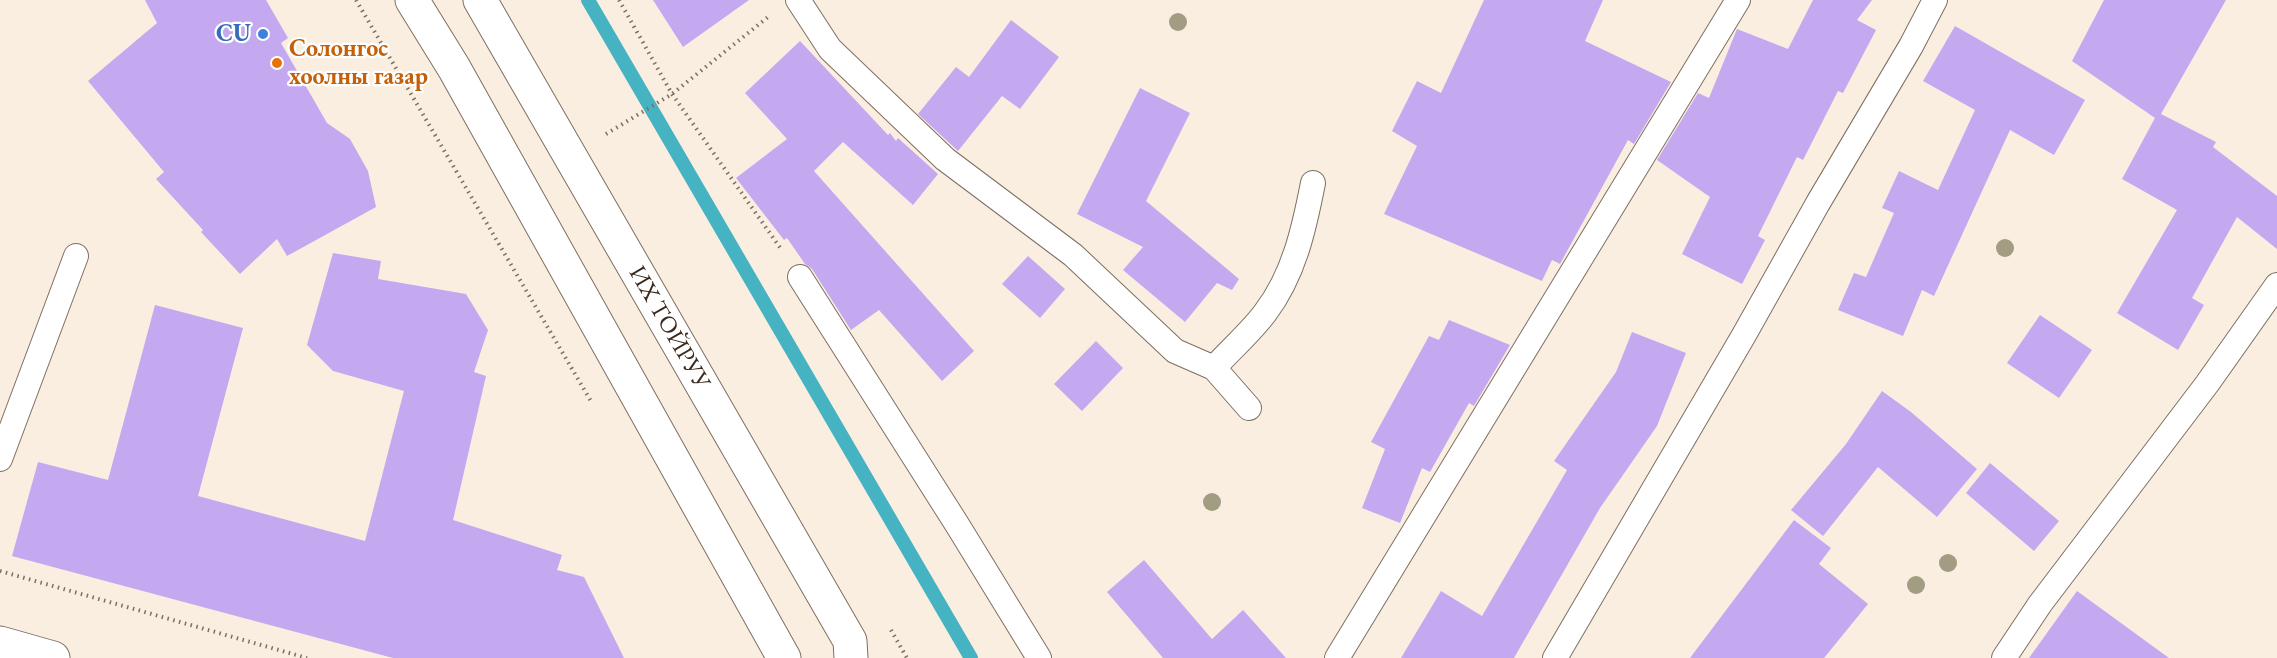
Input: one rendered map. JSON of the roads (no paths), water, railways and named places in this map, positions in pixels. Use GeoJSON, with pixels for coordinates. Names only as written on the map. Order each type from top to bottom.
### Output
{"type":"FeatureCollection","features":[{"type":"Feature","properties":{"kind":"main road"},"geometry":{"type":"LineString","coordinates":[[412,0],[454,68],[784,658]]}},
{"type":"Feature","properties":{"kind":"main road","name":"ИХ ТОЙРУУ"},"geometry":{"type":"LineString","coordinates":[[480,0],[850,641],[851,658]]}},
{"type":"Feature","properties":{"kind":"main road"},"geometry":{"type":"LineString","coordinates":[[0,643],[53,658]]}},
{"type":"Feature","properties":{"kind":"lane"},"geometry":{"type":"LineString","coordinates":[[798,0],[830,49],[945,159],[1073,255],[1175,351],[1214,368],[1250,408]]}},
{"type":"Feature","properties":{"kind":"lane"},"geometry":{"type":"LineString","coordinates":[[1337,658],[1738,0]]}},
{"type":"Feature","properties":{"kind":"lane"},"geometry":{"type":"LineString","coordinates":[[1555,658],[1911,46],[1935,0]]}},
{"type":"Feature","properties":{"kind":"lane"},"geometry":{"type":"LineString","coordinates":[[1214,368],[1265,313],[1288,275],[1302,238],[1313,183]]}},
{"type":"Feature","properties":{"kind":"lane"},"geometry":{"type":"LineString","coordinates":[[0,459],[76,256]]}},
{"type":"Feature","properties":{"kind":"lane"},"geometry":{"type":"LineString","coordinates":[[800,277],[1039,658]]}},
{"type":"Feature","properties":{"kind":"lane"},"geometry":{"type":"LineString","coordinates":[[2004,658],[2040,604],[2207,384],[2277,285]]}},
{"type":"Feature","properties":{"kind":"waterway"},"geometry":{"type":"LineString","coordinates":[[588,0],[971,658]]}},
{"type":"Feature","properties":{"kind":"place","name":"CU"},"geometry":{"type":"Point","coordinates":[263,34]}},
{"type":"Feature","properties":{"kind":"place","name":"Солонгос хоолны газар"},"geometry":{"type":"Point","coordinates":[277,63]}}]}
